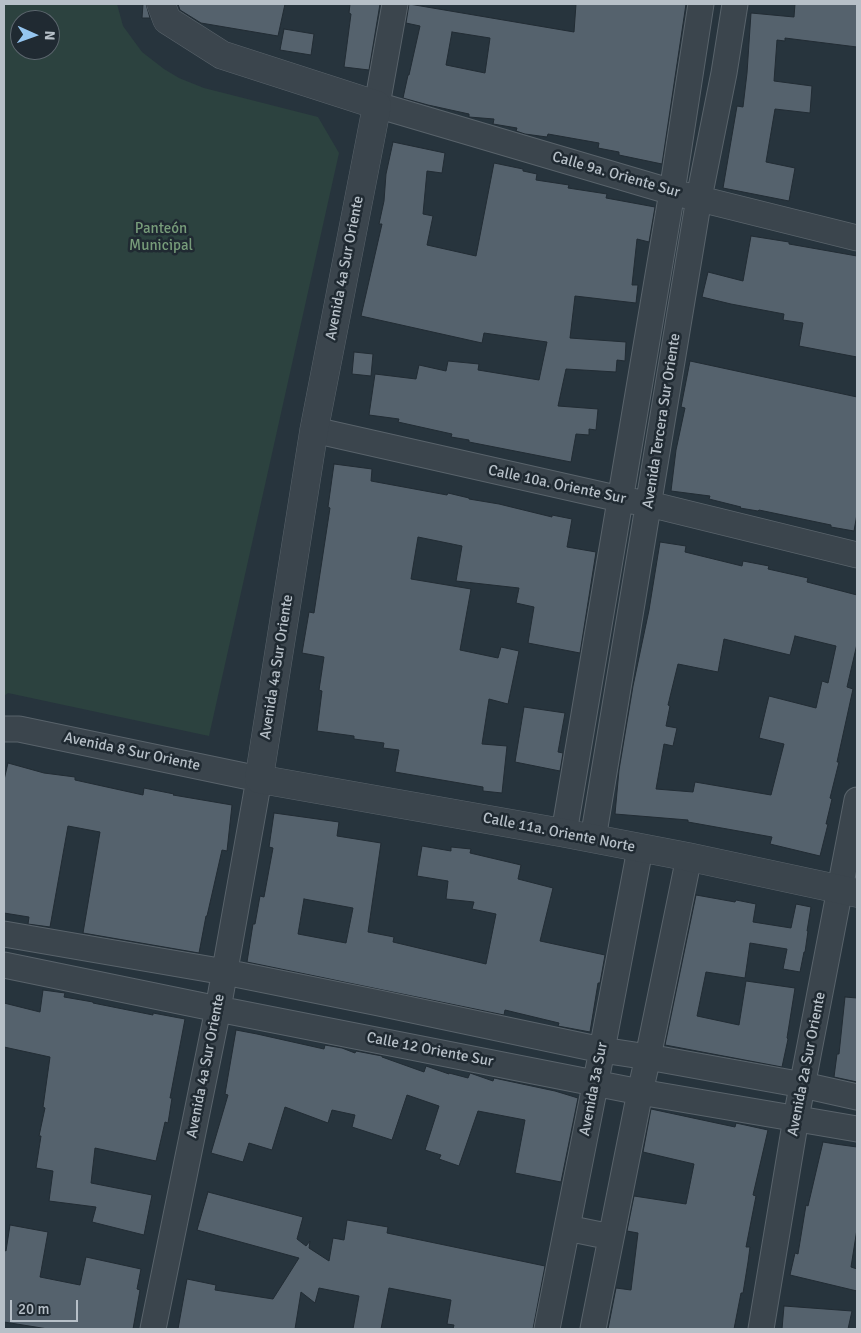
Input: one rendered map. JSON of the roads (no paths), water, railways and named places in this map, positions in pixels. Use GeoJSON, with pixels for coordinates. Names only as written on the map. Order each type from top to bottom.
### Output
{"type":"FeatureCollection","features":[{"type":"Feature","properties":{"kind":"street"},"geometry":{"type":"LineString","coordinates":[[161,4],[167,20],[222,55],[376,105]]}},
{"type":"Feature","properties":{"kind":"street","name":"Avenida 4a Sur Oriente"},"geometry":{"type":"LineString","coordinates":[[153,1329],[218,1009],[259,779],[314,430],[395,4]]}},
{"type":"Feature","properties":{"kind":"street","name":"Avenida Tercera Sur Oriente"},"geometry":{"type":"LineString","coordinates":[[564,833],[672,192],[701,4]]}},
{"type":"Feature","properties":{"kind":"street","name":"Avenida Tercera Sur Oriente"},"geometry":{"type":"LineString","coordinates":[[593,839],[699,198],[724,73],[735,4]]}},
{"type":"Feature","properties":{"kind":"street","name":"Calle 9a. Oriente Sur"},"geometry":{"type":"LineString","coordinates":[[376,105],[672,192],[857,238]]}},
{"type":"Feature","properties":{"kind":"street","name":"Calle 10a. Oriente Sur"},"geometry":{"type":"LineString","coordinates":[[314,430],[648,504],[857,555]]}},
{"type":"Feature","properties":{"kind":"street","name":"Avenida 8 Sur Oriente"},"geometry":{"type":"LineString","coordinates":[[4,731],[19,729],[259,779]]}},
{"type":"Feature","properties":{"kind":"street","name":"Calle 11a. Oriente Norte"},"geometry":{"type":"LineString","coordinates":[[259,779],[564,833],[849,891]]}},
{"type":"Feature","properties":{"kind":"street","name":"Avenida 2a Sur Oriente"},"geometry":{"type":"LineString","coordinates":[[761,1329],[796,1118],[849,891],[857,800]]}},
{"type":"Feature","properties":{"kind":"street","name":"Avenida 3a Sur"},"geometry":{"type":"LineString","coordinates":[[547,1329],[640,849]]}},
{"type":"Feature","properties":{"kind":"street"},"geometry":{"type":"LineString","coordinates":[[593,1329],[689,857]]}},
{"type":"Feature","properties":{"kind":"street"},"geometry":{"type":"LineString","coordinates":[[4,934],[224,972],[602,1050],[803,1085],[857,1097]]}},
{"type":"Feature","properties":{"kind":"street","name":"Calle 12 Oriente Sur"},"geometry":{"type":"LineString","coordinates":[[4,965],[640,1092],[857,1129]]}},
{"type":"Feature","properties":{"kind":"street"},"geometry":{"type":"LineString","coordinates":[[567,1228],[611,1237]]}},
{"type":"Feature","properties":{"kind":"park label","name":"Panteón Municipal"},"geometry":{"type":"Point","coordinates":[161,238]}}]}
